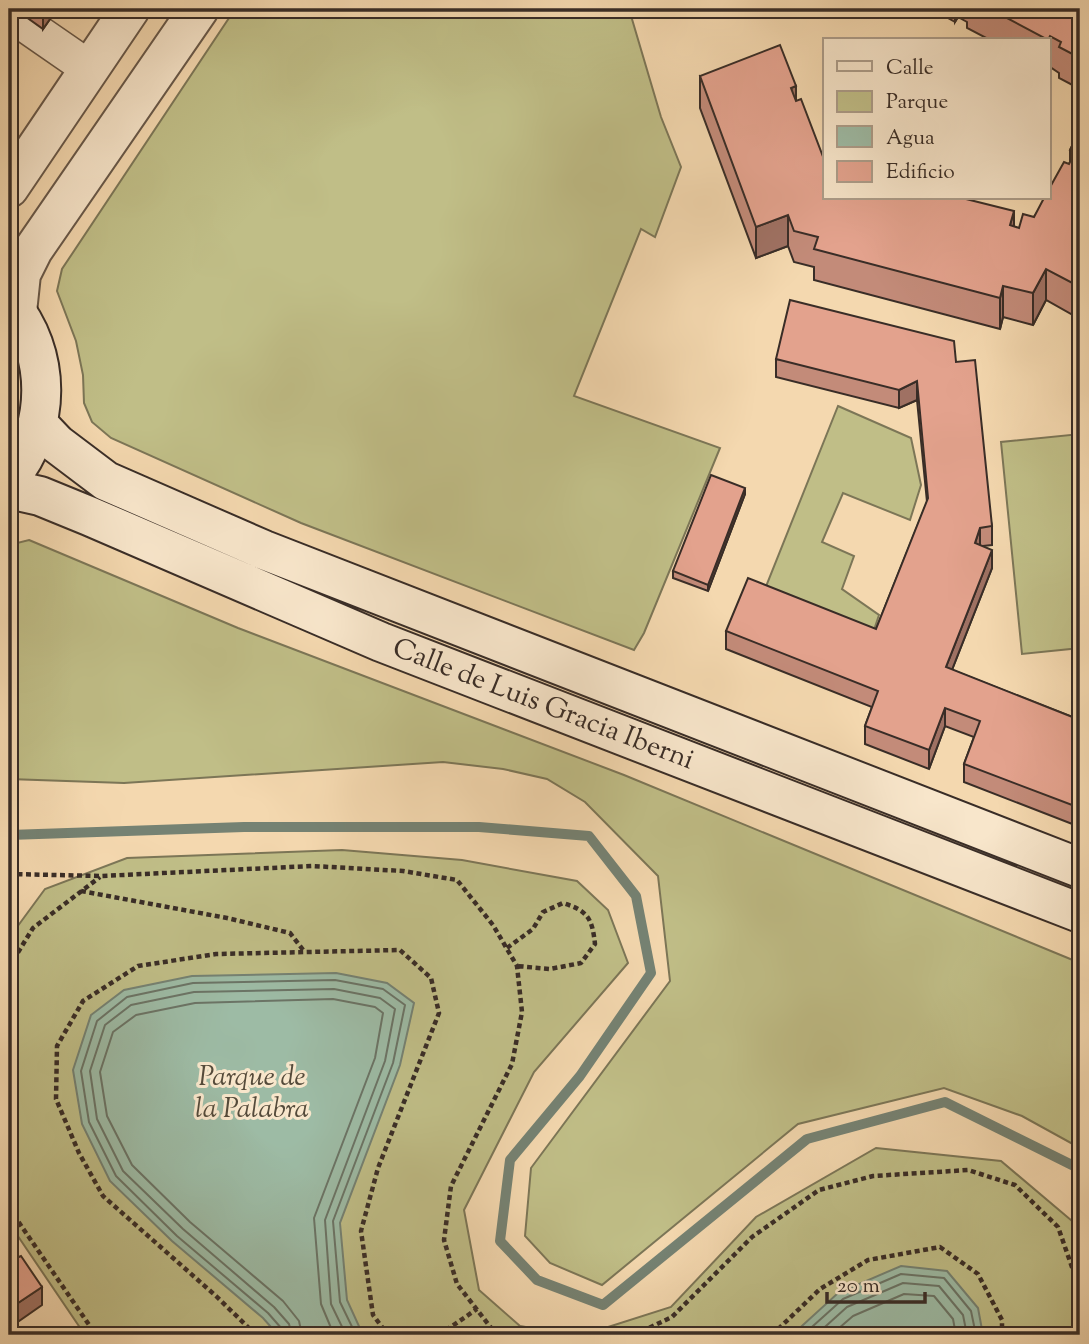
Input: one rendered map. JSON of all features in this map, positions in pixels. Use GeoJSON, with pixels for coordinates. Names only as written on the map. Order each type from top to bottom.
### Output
{"type":"FeatureCollection","features":[{"type":"Feature","properties":{"kind":"main road"},"geometry":{"type":"LineString","coordinates":[[9,188],[130,9]]}},
{"type":"Feature","properties":{"kind":"main road"},"geometry":{"type":"LineString","coordinates":[[9,479],[30,447],[42,401],[37,354],[29,332],[13,307],[21,274],[33,250],[199,9]]}},
{"type":"Feature","properties":{"kind":"main road","name":"Calle de Luis Gracia Iberni"},"geometry":{"type":"LineString","coordinates":[[38,424],[57,444],[106,481],[264,550],[1080,869]]}},
{"type":"Feature","properties":{"kind":"main road","name":"Calle de Luis Gracia Iberni"},"geometry":{"type":"LineString","coordinates":[[9,489],[40,496],[77,511],[381,642],[1080,913]]}},
{"type":"Feature","properties":{"kind":"street"},"geometry":{"type":"LineString","coordinates":[[9,13],[90,69]]}},
{"type":"Feature","properties":{"kind":"path"},"geometry":{"type":"LineString","coordinates":[[9,874],[101,876],[312,866],[403,871],[457,880],[493,925],[517,966],[522,1012],[512,1065],[451,1186],[444,1240],[457,1284],[492,1329],[506,1335]]}},
{"type":"Feature","properties":{"kind":"path"},"geometry":{"type":"LineString","coordinates":[[9,967],[33,928],[101,876]]}},
{"type":"Feature","properties":{"kind":"path"},"geometry":{"type":"LineString","coordinates":[[81,891],[228,918],[290,933],[304,952]]}},
{"type":"Feature","properties":{"kind":"path"},"geometry":{"type":"LineString","coordinates":[[507,948],[533,929],[543,912],[563,904],[580,909],[593,923],[596,944],[581,963],[550,969],[517,966]]}},
{"type":"Feature","properties":{"kind":"path"},"geometry":{"type":"LineString","coordinates":[[257,1335],[103,1196],[79,1153],[56,1100],[57,1046],[83,1001],[138,966],[216,954],[400,950],[432,978],[439,1013],[378,1168],[361,1231],[373,1315],[388,1335]]}},
{"type":"Feature","properties":{"kind":"path"},"geometry":{"type":"LineString","coordinates":[[634,1335],[672,1317],[752,1237],[819,1190],[873,1176],[968,1170],[1015,1185],[1058,1227],[1080,1290]]}},
{"type":"Feature","properties":{"kind":"path"},"geometry":{"type":"LineString","coordinates":[[9,1208],[96,1335]]}},
{"type":"Feature","properties":{"kind":"path"},"geometry":{"type":"LineString","coordinates":[[772,1335],[820,1289],[868,1260],[940,1247],[978,1273],[1002,1320],[1002,1335]]}},
{"type":"Feature","properties":{"kind":"path"},"geometry":{"type":"LineString","coordinates":[[439,1335],[477,1309]]}},
{"type":"Feature","properties":{"kind":"green space"},"geometry":{"type":"Polygon","coordinates":[[[235,9],[629,9],[661,117],[681,167],[655,237],[641,229],[574,396],[720,448],[644,633],[634,650],[301,523],[111,438],[92,422],[84,403],[83,375],[76,341],[57,291],[62,269],[235,9]]]}},
{"type":"Feature","properties":{"kind":"green space"},"geometry":{"type":"Polygon","coordinates":[[[838,406],[911,438],[921,485],[910,520],[843,493],[822,542],[854,556],[842,589],[879,615],[870,642],[761,599],[838,406]]]}},
{"type":"Feature","properties":{"kind":"green space"},"geometry":{"type":"Polygon","coordinates":[[[1080,434],[1080,648],[1022,654],[1001,442],[1080,434]]]}},
{"type":"Feature","properties":{"kind":"green space"},"geometry":{"type":"Polygon","coordinates":[[[29,540],[238,628],[624,775],[1080,963],[1080,1148],[1022,1116],[944,1088],[798,1124],[602,1285],[550,1263],[525,1236],[531,1168],[670,981],[658,876],[585,802],[547,779],[503,769],[443,762],[124,783],[9,779],[9,545],[29,540]]]}},
{"type":"Feature","properties":{"kind":"green space","name":"Parque de la Palabra"},"geometry":{"type":"Polygon","coordinates":[[[342,850],[462,860],[577,881],[608,910],[628,963],[534,1072],[464,1210],[479,1290],[520,1326],[571,1335],[85,1335],[9,1223],[9,938],[45,889],[127,858],[342,850]]]}},
{"type":"Feature","properties":{"kind":"green space"},"geometry":{"type":"Polygon","coordinates":[[[876,1148],[1001,1161],[1078,1226],[1080,1335],[583,1335],[671,1307],[756,1217],[876,1148]]]}},
{"type":"Feature","properties":{"kind":"water"},"geometry":{"type":"Polygon","coordinates":[[[336,973],[387,983],[414,1003],[400,1065],[340,1223],[347,1300],[363,1335],[278,1335],[263,1318],[172,1241],[110,1181],[82,1124],[73,1070],[91,1015],[124,990],[192,976],[336,973]]]}},
{"type":"Feature","properties":{"kind":"water"},"geometry":{"type":"Polygon","coordinates":[[[901,1266],[947,1271],[978,1308],[983,1335],[792,1335],[838,1293],[901,1266]]]}},
{"type":"Feature","properties":{"kind":"building"},"geometry":{"type":"Polygon","coordinates":[[[990,9],[1080,9],[1080,58],[1059,47],[1061,42],[1050,36],[1044,38],[990,9]]]}},
{"type":"Feature","properties":{"kind":"building"},"geometry":{"type":"Polygon","coordinates":[[[780,45],[796,86],[791,88],[796,101],[801,99],[823,157],[823,200],[970,200],[1014,211],[1010,225],[1019,228],[1023,214],[1034,217],[1043,200],[1050,200],[1050,187],[1064,162],[1069,164],[1075,152],[1070,150],[1080,130],[1080,287],[1046,269],[1033,293],[1003,286],[1000,298],[814,249],[818,237],[794,231],[788,215],[756,227],[700,76],[780,45]]]}},
{"type":"Feature","properties":{"kind":"building"},"geometry":{"type":"Polygon","coordinates":[[[790,300],[954,341],[956,362],[975,360],[992,526],[980,528],[975,543],[992,550],[946,667],[1080,720],[1080,808],[964,764],[980,721],[945,708],[929,750],[865,726],[878,691],[726,631],[748,578],[876,629],[928,498],[917,381],[899,390],[776,359],[790,300]]]}},
{"type":"Feature","properties":{"kind":"building"},"geometry":{"type":"Polygon","coordinates":[[[711,475],[745,488],[708,585],[673,571],[711,475]]]}},
{"type":"Feature","properties":{"kind":"building"},"geometry":{"type":"Polygon","coordinates":[[[9,1242],[42,1287],[9,1309],[9,1242]]]}},
{"type":"Feature","properties":{"kind":"waterway"},"geometry":{"type":"LineString","coordinates":[[9,835],[244,827],[479,827],[589,836],[636,896],[651,973],[580,1076],[510,1160],[500,1241],[537,1280],[603,1305],[807,1139],[945,1102],[1080,1169]]}}]}
